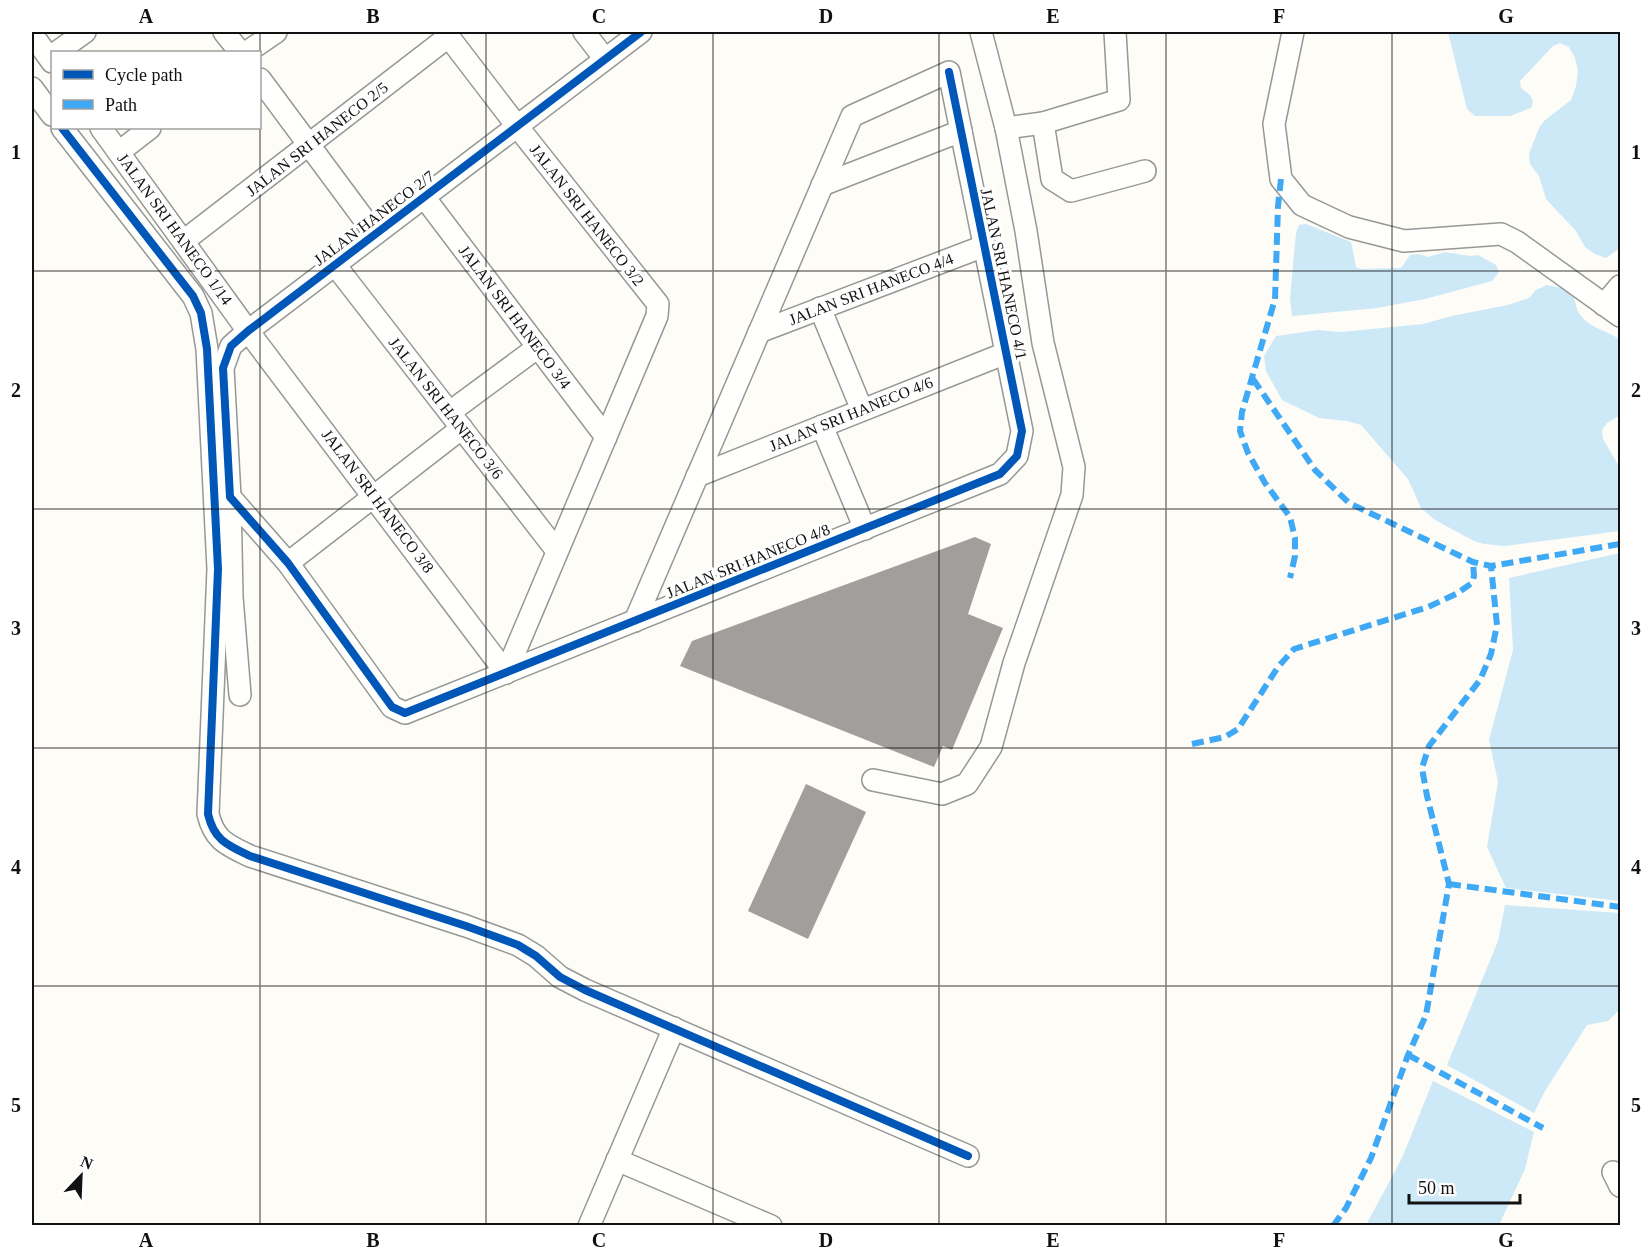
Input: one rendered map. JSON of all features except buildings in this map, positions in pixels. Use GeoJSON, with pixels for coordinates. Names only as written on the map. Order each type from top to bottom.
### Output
{"type":"FeatureCollection","features":[{"type":"Feature","properties":{"kind":"street"},"geometry":{"type":"LineString","coordinates":[[61,51],[85,32]]}},
{"type":"Feature","properties":{"kind":"street"},"geometry":{"type":"LineString","coordinates":[[224,32],[239,51]]}},
{"type":"Feature","properties":{"kind":"street"},"geometry":{"type":"LineString","coordinates":[[248,51],[276,32]]}},
{"type":"Feature","properties":{"kind":"street"},"geometry":{"type":"LineString","coordinates":[[585,32],[606,59]]}},
{"type":"Feature","properties":{"kind":"street","name":"JALAN HANECO 2/7"},"geometry":{"type":"LineString","coordinates":[[240,695],[231,597],[230,497],[223,368],[231,346],[641,32]]}},
{"type":"Feature","properties":{"kind":"street"},"geometry":{"type":"LineString","coordinates":[[873,780],[942,794],[967,784],[991,747],[1014,663],[1072,495],[1074,467],[1044,343],[1006,128],[981,32]]}},
{"type":"Feature","properties":{"kind":"street"},"geometry":{"type":"LineString","coordinates":[[1006,128],[1043,123],[1119,100],[1115,32]]}},
{"type":"Feature","properties":{"kind":"street"},"geometry":{"type":"LineString","coordinates":[[1293,32],[1274,124],[1281,179],[1302,205],[1349,227],[1404,241],[1501,234],[1517,242],[1612,310],[1620,286]]}},
{"type":"Feature","properties":{"kind":"street"},"geometry":{"type":"LineString","coordinates":[[32,34],[51,55]]}},
{"type":"Feature","properties":{"kind":"street","name":"JALAN SRI HANECO 3/2"},"geometry":{"type":"LineString","coordinates":[[447,34],[658,304],[657,316],[606,437]]}},
{"type":"Feature","properties":{"kind":"street","name":"JALAN SRI HANECO 2/5"},"geometry":{"type":"LineString","coordinates":[[184,240],[309,145],[447,34]]}},
{"type":"Feature","properties":{"kind":"street","name":"JALAN SRI HANECO 4/1"},"geometry":{"type":"LineString","coordinates":[[822,185],[852,116],[949,72],[1022,431],[1017,456],[1000,474]]}},
{"type":"Feature","properties":{"kind":"street"},"geometry":{"type":"LineString","coordinates":[[261,80],[375,234]]}},
{"type":"Feature","properties":{"kind":"street"},"geometry":{"type":"LineString","coordinates":[[32,88],[51,114]]}},
{"type":"Feature","properties":{"kind":"street"},"geometry":{"type":"LineString","coordinates":[[1043,123],[1052,179],[1071,191],[1144,171]]}},
{"type":"Feature","properties":{"kind":"street"},"geometry":{"type":"LineString","coordinates":[[63,129],[193,296],[201,313],[207,349],[218,569],[208,814],[211,828],[226,845],[250,856],[518,945],[536,956],[560,977],[674,1029],[968,1156]]}},
{"type":"Feature","properties":{"kind":"street","name":"JALAN SRI HANECO 1/14"},"geometry":{"type":"LineString","coordinates":[[102,129],[248,331]]}},
{"type":"Feature","properties":{"kind":"street"},"geometry":{"type":"LineString","coordinates":[[119,152],[149,129]]}},
{"type":"Feature","properties":{"kind":"street"},"geometry":{"type":"LineString","coordinates":[[635,621],[822,185],[961,131]]}},
{"type":"Feature","properties":{"kind":"street","name":"JALAN SRI HANECO 3/4"},"geometry":{"type":"LineString","coordinates":[[424,197],[606,437]]}},
{"type":"Feature","properties":{"kind":"street","name":"JALAN SRI HANECO 4/4"},"geometry":{"type":"LineString","coordinates":[[759,332],[984,246]]}},
{"type":"Feature","properties":{"kind":"street","name":"JALAN SRI HANECO 3/6"},"geometry":{"type":"LineString","coordinates":[[335,265],[557,551]]}},
{"type":"Feature","properties":{"kind":"street"},"geometry":{"type":"LineString","coordinates":[[820,308],[862,410]]}},
{"type":"Feature","properties":{"kind":"street","name":"JALAN SRI HANECO 3/8"},"geometry":{"type":"LineString","coordinates":[[248,331],[506,673]]}},
{"type":"Feature","properties":{"kind":"street"},"geometry":{"type":"LineString","coordinates":[[288,563],[375,497],[456,420],[538,347]]}},
{"type":"Feature","properties":{"kind":"street","name":"JALAN SRI HANECO 4/6"},"geometry":{"type":"LineString","coordinates":[[697,476],[1006,353]]}},
{"type":"Feature","properties":{"kind":"street"},"geometry":{"type":"LineString","coordinates":[[822,426],[865,529]]}},
{"type":"Feature","properties":{"kind":"street"},"geometry":{"type":"LineString","coordinates":[[506,673],[606,437]]}},
{"type":"Feature","properties":{"kind":"street","name":"JALAN SRI HANECO 4/8"},"geometry":{"type":"LineString","coordinates":[[230,497],[288,563],[392,707],[405,713],[1000,474]]}},
{"type":"Feature","properties":{"kind":"street"},"geometry":{"type":"LineString","coordinates":[[589,1226],[674,1029]]}},
{"type":"Feature","properties":{"kind":"street"},"geometry":{"type":"LineString","coordinates":[[617,1160],[771,1226]]}},
{"type":"Feature","properties":{"kind":"water"},"geometry":{"type":"Polygon","coordinates":[[[1448,32],[1620,32],[1620,248],[1606,258],[1585,247],[1576,231],[1546,199],[1539,176],[1530,164],[1529,154],[1539,128],[1544,121],[1571,100],[1576,86],[1578,71],[1569,47],[1560,43],[1553,46],[1520,81],[1521,88],[1530,95],[1533,101],[1531,108],[1510,116],[1475,116],[1467,109],[1448,32]]]}},
{"type":"Feature","properties":{"kind":"water"},"geometry":{"type":"Polygon","coordinates":[[[1306,224],[1351,242],[1356,267],[1360,269],[1401,268],[1410,255],[1419,254],[1428,257],[1445,252],[1478,255],[1496,265],[1499,272],[1492,281],[1425,299],[1377,308],[1292,316],[1290,298],[1296,233],[1299,225],[1306,224]]]}},
{"type":"Feature","properties":{"kind":"water"},"geometry":{"type":"Polygon","coordinates":[[[1547,285],[1571,290],[1577,310],[1583,318],[1620,340],[1620,415],[1607,423],[1602,430],[1603,439],[1620,468],[1620,531],[1504,546],[1474,541],[1435,520],[1421,508],[1408,479],[1361,425],[1319,418],[1282,400],[1266,371],[1264,356],[1276,336],[1318,330],[1341,332],[1423,324],[1508,305],[1529,298],[1536,290],[1547,285]]]}},
{"type":"Feature","properties":{"kind":"water"},"geometry":{"type":"Polygon","coordinates":[[[1620,553],[1620,901],[1506,888],[1487,847],[1498,782],[1489,740],[1513,650],[1509,578],[1620,553]]]}},
{"type":"Feature","properties":{"kind":"water"},"geometry":{"type":"Polygon","coordinates":[[[1505,905],[1620,913],[1620,1009],[1608,1021],[1587,1025],[1545,1091],[1534,1113],[1447,1065],[1498,941],[1505,905]]]}},
{"type":"Feature","properties":{"kind":"water"},"geometry":{"type":"Polygon","coordinates":[[[1433,1081],[1534,1132],[1525,1169],[1499,1225],[1366,1225],[1402,1158],[1433,1081]]]}},
{"type":"Feature","properties":{"kind":"marked path"},"geometry":{"type":"LineString","coordinates":[[1281,179],[1275,299],[1242,412],[1240,431],[1248,453],[1265,483],[1290,517],[1295,538],[1295,556],[1290,578]]}},
{"type":"Feature","properties":{"kind":"marked path"},"geometry":{"type":"LineString","coordinates":[[1253,379],[1315,470],[1349,503],[1473,562],[1491,566],[1620,544]]}},
{"type":"Feature","properties":{"kind":"marked path"},"geometry":{"type":"LineString","coordinates":[[1192,744],[1225,737],[1238,729],[1278,667],[1294,649],[1428,607],[1456,594],[1472,583],[1473,562]]}},
{"type":"Feature","properties":{"kind":"marked path"},"geometry":{"type":"LineString","coordinates":[[1333,1226],[1346,1208],[1371,1158],[1408,1055],[1426,1015],[1449,884],[1422,768],[1429,746],[1480,680],[1491,654],[1497,625],[1491,566]]}},
{"type":"Feature","properties":{"kind":"marked path"},"geometry":{"type":"LineString","coordinates":[[1449,884],[1620,907]]}},
{"type":"Feature","properties":{"kind":"marked path"},"geometry":{"type":"LineString","coordinates":[[1408,1055],[1543,1128]]}},
{"type":"Feature","properties":{"kind":"cycle path"},"geometry":{"type":"LineString","coordinates":[[641,32],[248,331],[231,346],[223,368],[230,497],[288,563],[392,707],[405,713],[1000,474],[1017,456],[1022,431],[949,72]]}},
{"type":"Feature","properties":{"kind":"cycle path"},"geometry":{"type":"LineString","coordinates":[[63,129],[193,296],[201,313],[207,349],[218,569],[208,814],[218,836],[228,845],[250,856],[518,945],[536,956],[560,977],[585,990],[968,1156]]}}]}
